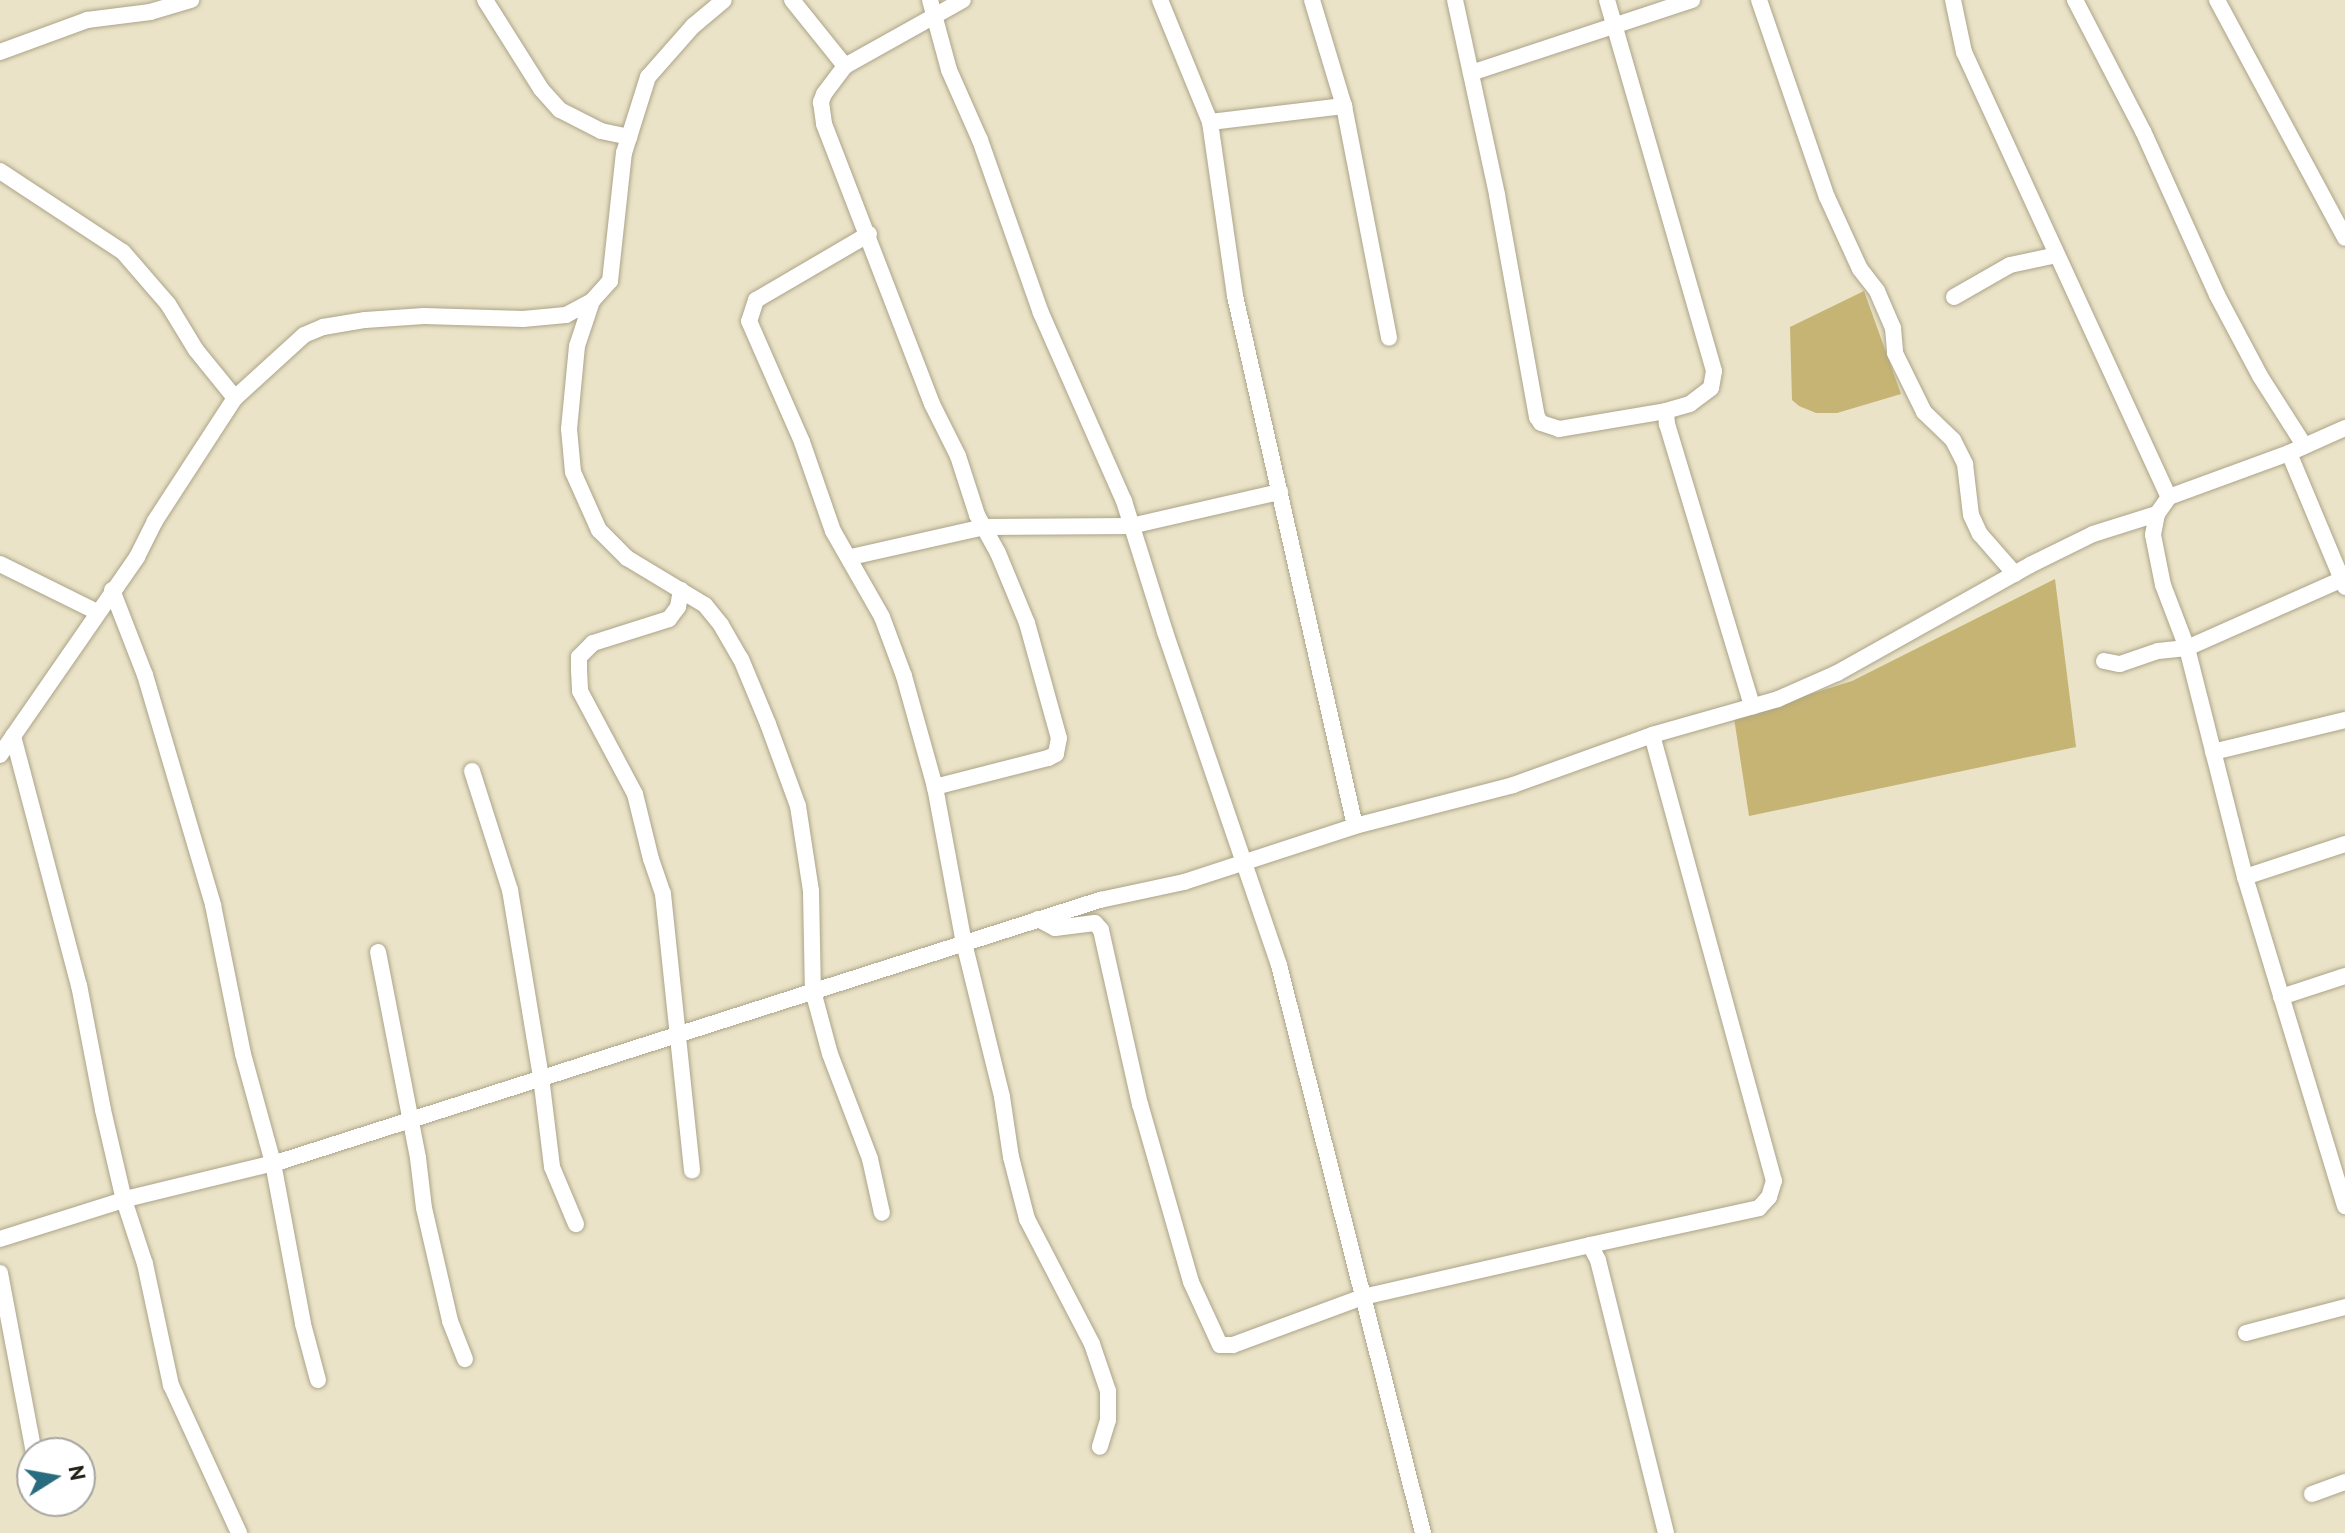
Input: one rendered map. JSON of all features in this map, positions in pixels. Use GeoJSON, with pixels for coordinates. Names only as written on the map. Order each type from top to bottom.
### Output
{"type":"FeatureCollection","features":[{"type":"Feature","properties":{"kind":"street"},"geometry":{"type":"LineString","coordinates":[[0,52],[87,20],[150,12],[191,0]]}},
{"type":"Feature","properties":{"kind":"street"},"geometry":{"type":"LineString","coordinates":[[0,755],[137,557],[155,521],[235,398],[304,335],[323,327],[424,316],[523,319],[566,315],[592,301],[610,281],[624,153],[648,77],[693,26],[724,0]]}},
{"type":"Feature","properties":{"kind":"street"},"geometry":{"type":"LineString","coordinates":[[792,0],[845,66]]}},
{"type":"Feature","properties":{"kind":"street"},"geometry":{"type":"LineString","coordinates":[[930,0],[949,70],[980,140],[1041,313],[1107,454],[1279,965],[1423,1533]]}},
{"type":"Feature","properties":{"kind":"street"},"geometry":{"type":"LineString","coordinates":[[935,787],[1048,758],[1059,747],[1027,623],[984,527],[958,456],[932,404],[822,113],[824,94],[845,66],[963,0]]}},
{"type":"Feature","properties":{"kind":"street"},"geometry":{"type":"LineString","coordinates":[[1160,0],[1210,122],[1235,296],[1355,826]]}},
{"type":"Feature","properties":{"kind":"street"},"geometry":{"type":"LineString","coordinates":[[1312,0],[1344,106],[1389,338]]}},
{"type":"Feature","properties":{"kind":"street"},"geometry":{"type":"LineString","coordinates":[[1455,0],[1497,195],[1537,417],[1541,423],[1559,429],[1666,411],[1703,397],[1711,388],[1714,371],[1607,0]]}},
{"type":"Feature","properties":{"kind":"street"},"geometry":{"type":"LineString","coordinates":[[1471,73],[1692,0]]}},
{"type":"Feature","properties":{"kind":"street"},"geometry":{"type":"LineString","coordinates":[[1759,0],[1827,197],[1860,269],[1877,291],[1893,328],[1895,353],[1924,412],[1953,440],[1965,464],[1971,515],[1980,534],[2015,574]]}},
{"type":"Feature","properties":{"kind":"street"},"geometry":{"type":"LineString","coordinates":[[1953,0],[1964,52],[2169,497]]}},
{"type":"Feature","properties":{"kind":"street"},"geometry":{"type":"LineString","coordinates":[[2075,0],[2143,131],[2217,295],[2296,449],[2344,582],[2187,648],[2158,651],[2120,664],[2104,661]]}},
{"type":"Feature","properties":{"kind":"street"},"geometry":{"type":"LineString","coordinates":[[2217,0],[2345,238]]}},
{"type":"Feature","properties":{"kind":"street"},"geometry":{"type":"LineString","coordinates":[[495,4],[541,89],[560,110],[601,131],[629,137]]}},
{"type":"Feature","properties":{"kind":"street"},"geometry":{"type":"LineString","coordinates":[[1210,122],[1344,106]]}},
{"type":"Feature","properties":{"kind":"street"},"geometry":{"type":"LineString","coordinates":[[0,171],[123,252],[168,304],[196,350],[235,398]]}},
{"type":"Feature","properties":{"kind":"street"},"geometry":{"type":"LineString","coordinates":[[869,234],[756,300],[749,312],[754,337],[802,442],[833,531],[851,557],[882,617],[904,676],[935,787],[964,943],[1002,1097],[1011,1157],[1027,1219],[1092,1344],[1108,1391],[1108,1420],[1100,1447]]}},
{"type":"Feature","properties":{"kind":"street"},"geometry":{"type":"LineString","coordinates":[[1954,297],[2010,265],[2057,255]]}},
{"type":"Feature","properties":{"kind":"street"},"geometry":{"type":"LineString","coordinates":[[592,301],[577,346],[569,429],[573,472],[599,530],[627,558],[705,605],[741,659],[798,806],[811,891],[813,991],[830,1054],[870,1159],[882,1213]]}},
{"type":"Feature","properties":{"kind":"street"},"geometry":{"type":"LineString","coordinates":[[1666,411],[1671,442],[1752,706]]}},
{"type":"Feature","properties":{"kind":"street"},"geometry":{"type":"LineString","coordinates":[[2345,428],[2169,497],[2157,514],[2153,535],[2163,585],[2187,648],[2245,877],[2345,1206]]}},
{"type":"Feature","properties":{"kind":"street"},"geometry":{"type":"LineString","coordinates":[[851,557],[984,527],[1131,526],[1280,492]]}},
{"type":"Feature","properties":{"kind":"street"},"geometry":{"type":"LineString","coordinates":[[0,1239],[124,1200],[273,1163],[1038,919],[1100,900],[1184,882],[1355,826],[1513,785],[1652,735],[1752,706],[1837,673],[2093,534],[2157,514]]}},
{"type":"Feature","properties":{"kind":"street"},"geometry":{"type":"LineString","coordinates":[[0,564],[97,612]]}},
{"type":"Feature","properties":{"kind":"street"},"geometry":{"type":"LineString","coordinates":[[112,590],[145,675],[213,905],[243,1054],[273,1163],[303,1324],[318,1380]]}},
{"type":"Feature","properties":{"kind":"street"},"geometry":{"type":"LineString","coordinates":[[681,590],[678,607],[669,619],[593,643],[579,657],[579,670],[580,691],[635,794],[663,894],[692,1170]]}},
{"type":"Feature","properties":{"kind":"street"},"geometry":{"type":"LineString","coordinates":[[2213,752],[2345,720]]}},
{"type":"Feature","properties":{"kind":"street"},"geometry":{"type":"LineString","coordinates":[[1038,919],[1055,928],[1095,923],[1101,930],[1144,1119],[1191,1282],[1220,1345],[1233,1345],[1363,1297],[1759,1208],[1769,1197],[1774,1181],[1652,735]]}},
{"type":"Feature","properties":{"kind":"street"},"geometry":{"type":"LineString","coordinates":[[13,736],[79,985],[124,1200],[145,1264],[171,1385],[239,1533]]}},
{"type":"Feature","properties":{"kind":"street"},"geometry":{"type":"LineString","coordinates":[[472,771],[510,890],[541,1077],[552,1167],[576,1224]]}},
{"type":"Feature","properties":{"kind":"street"},"geometry":{"type":"LineString","coordinates":[[2245,877],[2345,844]]}},
{"type":"Feature","properties":{"kind":"street"},"geometry":{"type":"LineString","coordinates":[[378,952],[436,1263],[450,1321],[465,1359]]}},
{"type":"Feature","properties":{"kind":"street"},"geometry":{"type":"LineString","coordinates":[[2281,997],[2345,976]]}},
{"type":"Feature","properties":{"kind":"street"},"geometry":{"type":"LineString","coordinates":[[1590,1245],[1598,1260],[1666,1533]]}},
{"type":"Feature","properties":{"kind":"street"},"geometry":{"type":"LineString","coordinates":[[0,1273],[31,1437]]}},
{"type":"Feature","properties":{"kind":"street"},"geometry":{"type":"LineString","coordinates":[[2246,1333],[2345,1307]]}},
{"type":"Feature","properties":{"kind":"street"},"geometry":{"type":"LineString","coordinates":[[2312,1494],[2345,1482]]}},
{"type":"Feature","properties":{"kind":"shaded area"},"geometry":{"type":"Polygon","coordinates":[[[1864,291],[1901,394],[1837,413],[1816,413],[1799,406],[1792,400],[1790,327],[1864,291]]]}},
{"type":"Feature","properties":{"kind":"shaded area"},"geometry":{"type":"Polygon","coordinates":[[[2055,579],[2076,747],[1749,816],[1734,718],[1852,681],[2055,579]]]}}]}
